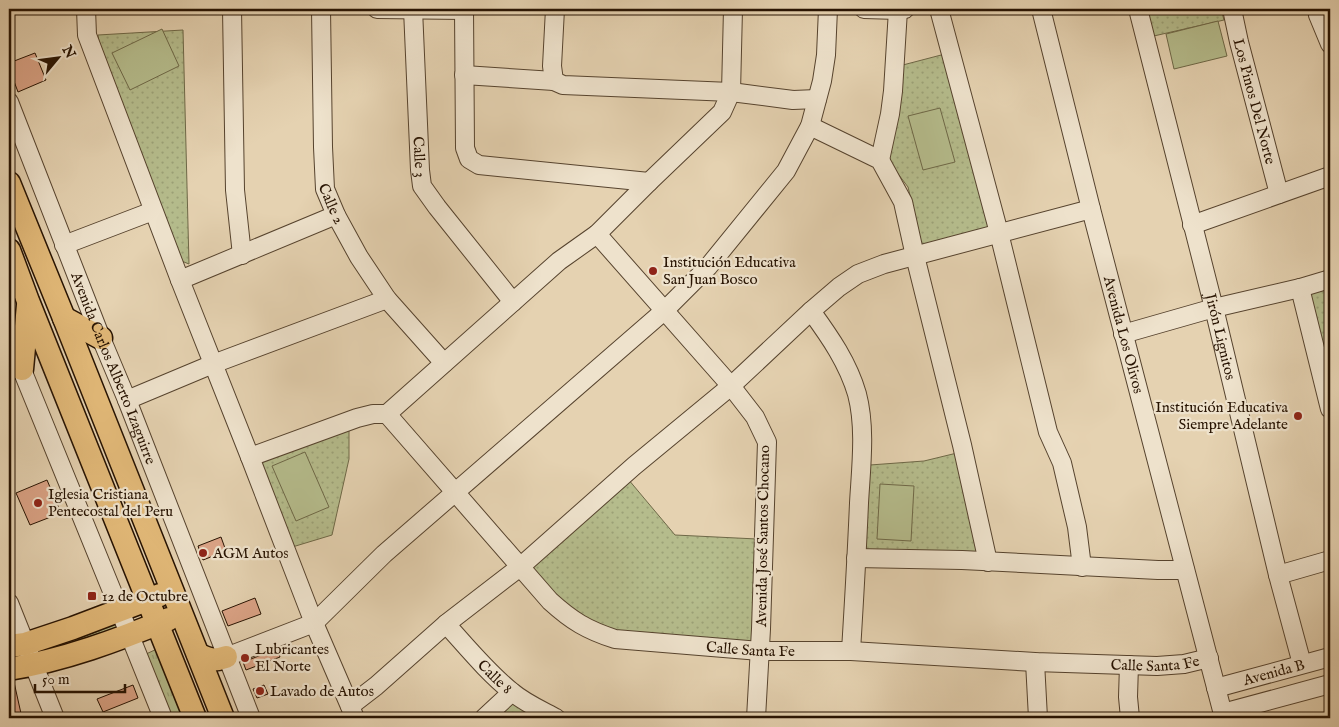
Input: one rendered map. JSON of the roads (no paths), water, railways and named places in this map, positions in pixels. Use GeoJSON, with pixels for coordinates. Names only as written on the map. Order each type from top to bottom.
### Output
{"type":"FeatureCollection","features":[{"type":"Feature","properties":{"kind":"main road","name":"Avenida Carlos Alberto Izaguirre"},"geometry":{"type":"LineString","coordinates":[[9,183],[223,718]]}},
{"type":"Feature","properties":{"kind":"main road"},"geometry":{"type":"LineString","coordinates":[[9,250],[195,718]]}},
{"type":"Feature","properties":{"kind":"main road"},"geometry":{"type":"LineString","coordinates":[[15,369],[28,301]]}},
{"type":"Feature","properties":{"kind":"main road"},"geometry":{"type":"LineString","coordinates":[[64,318],[101,338]]}},
{"type":"Feature","properties":{"kind":"main road"},"geometry":{"type":"LineString","coordinates":[[17,645],[74,628],[173,590]]}},
{"type":"Feature","properties":{"kind":"main road"},"geometry":{"type":"LineString","coordinates":[[9,669],[34,665],[130,635],[182,614]]}},
{"type":"Feature","properties":{"kind":"main road"},"geometry":{"type":"LineString","coordinates":[[198,654],[212,660],[226,657]]}},
{"type":"Feature","properties":{"kind":"street"},"geometry":{"type":"LineString","coordinates":[[86,9],[87,35],[153,211],[314,623],[352,712],[376,686],[446,624],[520,567],[634,466],[732,386],[811,311],[839,287],[858,274],[884,264],[1091,209]]}},
{"type":"Feature","properties":{"kind":"street"},"geometry":{"type":"LineString","coordinates":[[232,9],[235,190],[242,255]]}},
{"type":"Feature","properties":{"kind":"street","name":"Calle 2"},"geometry":{"type":"LineString","coordinates":[[321,9],[325,189],[336,215],[359,257],[387,299],[444,363]]}},
{"type":"Feature","properties":{"kind":"street"},"geometry":{"type":"LineString","coordinates":[[377,9],[464,9],[465,148],[470,158],[479,165],[649,182]]}},
{"type":"Feature","properties":{"kind":"street","name":"Calle 3"},"geometry":{"type":"LineString","coordinates":[[413,9],[422,186],[513,302]]}},
{"type":"Feature","properties":{"kind":"street"},"geometry":{"type":"LineString","coordinates":[[554,81],[552,66],[555,9]]}},
{"type":"Feature","properties":{"kind":"street"},"geometry":{"type":"LineString","coordinates":[[250,457],[357,418],[373,414],[387,414],[559,261],[597,234],[722,112],[731,92],[733,9]]}},
{"type":"Feature","properties":{"kind":"street"},"geometry":{"type":"LineString","coordinates":[[226,657],[314,623],[384,554],[664,311],[708,266],[786,171],[810,126],[822,81],[826,55],[828,9]]}},
{"type":"Feature","properties":{"kind":"street"},"geometry":{"type":"LineString","coordinates":[[864,9],[901,9],[890,114],[880,160]]}},
{"type":"Feature","properties":{"kind":"street"},"geometry":{"type":"LineString","coordinates":[[939,9],[999,233],[1048,432],[1062,463],[1077,527],[1082,566]]}},
{"type":"Feature","properties":{"kind":"street","name":"Avenida Los Olivos"},"geometry":{"type":"LineString","coordinates":[[1041,9],[1123,334],[1223,715]]}},
{"type":"Feature","properties":{"kind":"street","name":"Jirón Lignitos"},"geometry":{"type":"LineString","coordinates":[[1138,9],[1214,308],[1278,575],[1302,664]]}},
{"type":"Feature","properties":{"kind":"street","name":"Los Pinos Del Norte"},"geometry":{"type":"LineString","coordinates":[[1232,9],[1279,194]]}},
{"type":"Feature","properties":{"kind":"street"},"geometry":{"type":"LineString","coordinates":[[1317,9],[1330,44]]}},
{"type":"Feature","properties":{"kind":"street"},"geometry":{"type":"LineString","coordinates":[[464,74],[554,81],[564,85],[731,92],[793,100],[817,99]]}},
{"type":"Feature","properties":{"kind":"street","name":"Avenida Carlos Alberto Izaguirre"},"geometry":{"type":"LineString","coordinates":[[9,102],[251,718]]}},
{"type":"Feature","properties":{"kind":"street"},"geometry":{"type":"LineString","coordinates":[[810,126],[880,160],[903,202],[962,444],[988,562]]}},
{"type":"Feature","properties":{"kind":"street"},"geometry":{"type":"LineString","coordinates":[[1192,224],[1330,176]]}},
{"type":"Feature","properties":{"kind":"street"},"geometry":{"type":"LineString","coordinates":[[64,245],[153,211]]}},
{"type":"Feature","properties":{"kind":"street"},"geometry":{"type":"LineString","coordinates":[[180,280],[336,215]]}},
{"type":"Feature","properties":{"kind":"street","name":"Avenida José Santos Chocano"},"geometry":{"type":"LineString","coordinates":[[597,234],[732,386],[755,417],[767,442],[756,718]]}},
{"type":"Feature","properties":{"kind":"street"},"geometry":{"type":"LineString","coordinates":[[1123,334],[1214,308],[1300,288],[1330,278]]}},
{"type":"Feature","properties":{"kind":"street"},"geometry":{"type":"LineString","coordinates":[[1300,288],[1330,409]]}},
{"type":"Feature","properties":{"kind":"street"},"geometry":{"type":"LineString","coordinates":[[127,400],[213,364],[387,299]]}},
{"type":"Feature","properties":{"kind":"street"},"geometry":{"type":"LineString","coordinates":[[811,311],[840,354],[857,394],[861,420],[862,458],[851,651]]}},
{"type":"Feature","properties":{"kind":"street"},"geometry":{"type":"LineString","coordinates":[[9,338],[15,369],[120,611],[163,718]]}},
{"type":"Feature","properties":{"kind":"street","name":"Calle Santa Fe"},"geometry":{"type":"LineString","coordinates":[[387,414],[550,602],[577,624],[615,639],[760,651],[851,651],[1035,662],[1157,666],[1184,664],[1209,658]]}},
{"type":"Feature","properties":{"kind":"street"},"geometry":{"type":"LineString","coordinates":[[856,558],[962,560],[1185,570]]}},
{"type":"Feature","properties":{"kind":"street"},"geometry":{"type":"LineString","coordinates":[[1278,575],[1330,560]]}},
{"type":"Feature","properties":{"kind":"street"},"geometry":{"type":"LineString","coordinates":[[9,603],[17,645],[34,665],[55,718]]}},
{"type":"Feature","properties":{"kind":"street","name":"Calle 8"},"geometry":{"type":"LineString","coordinates":[[446,624],[485,668],[512,692],[531,706],[556,718]]}},
{"type":"Feature","properties":{"kind":"street","name":"Avenida B"},"geometry":{"type":"LineString","coordinates":[[1216,688],[1330,656]]}},
{"type":"Feature","properties":{"kind":"street"},"geometry":{"type":"LineString","coordinates":[[1035,662],[1038,718]]}},
{"type":"Feature","properties":{"kind":"street"},"geometry":{"type":"LineString","coordinates":[[1129,665],[1128,697],[1130,718]]}},
{"type":"Feature","properties":{"kind":"street","name":"Avenida B"},"geometry":{"type":"LineString","coordinates":[[1223,715],[1330,684]]}},
{"type":"Feature","properties":{"kind":"street"},"geometry":{"type":"LineString","coordinates":[[484,718],[512,692]]}},
{"type":"Feature","properties":{"kind":"place","name":"Institución Educativa San Juan Bosco"},"geometry":{"type":"Point","coordinates":[653,271]}},
{"type":"Feature","properties":{"kind":"place","name":"Institución Educativa Siempre Adelante"},"geometry":{"type":"Point","coordinates":[1298,416]}},
{"type":"Feature","properties":{"kind":"place","name":"Iglesia Cristiana Pentecostal del Peru"},"geometry":{"type":"Point","coordinates":[38,503]}},
{"type":"Feature","properties":{"kind":"place","name":"AGM Autos"},"geometry":{"type":"Point","coordinates":[203,553]}},
{"type":"Feature","properties":{"kind":"place","name":"12 de Octubre"},"geometry":{"type":"Point","coordinates":[92,596]}},
{"type":"Feature","properties":{"kind":"place","name":"Lubricantes El Norte"},"geometry":{"type":"Point","coordinates":[245,658]}},
{"type":"Feature","properties":{"kind":"place","name":"Lavado de Autos"},"geometry":{"type":"Point","coordinates":[260,691]}}]}
